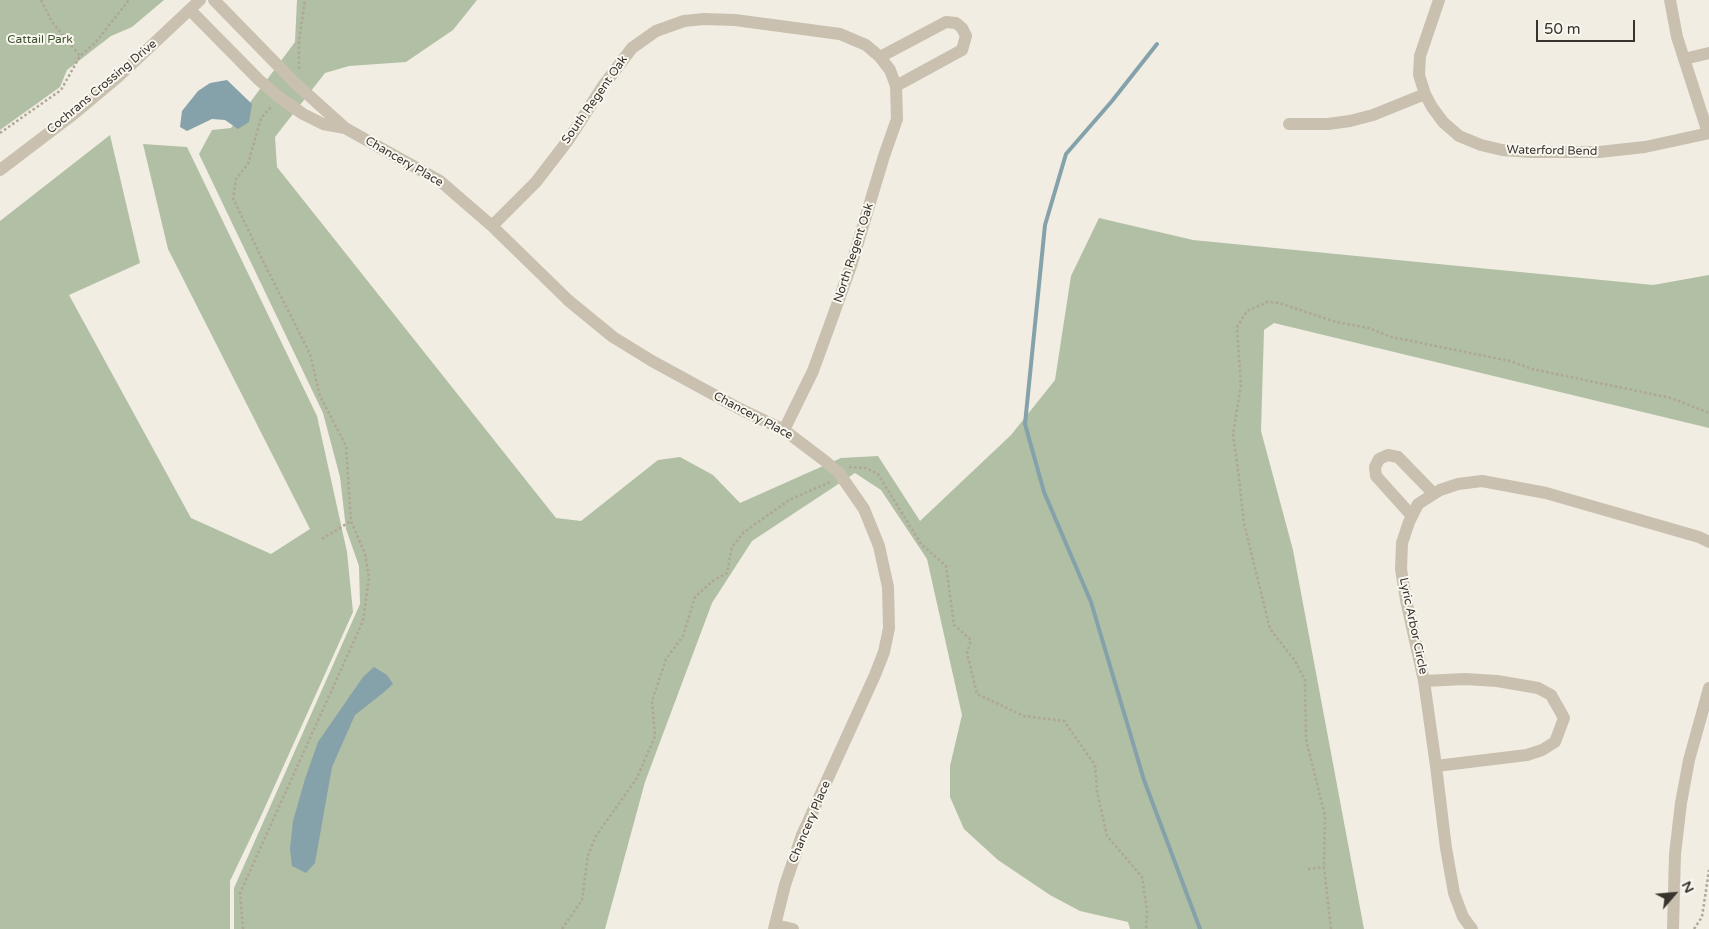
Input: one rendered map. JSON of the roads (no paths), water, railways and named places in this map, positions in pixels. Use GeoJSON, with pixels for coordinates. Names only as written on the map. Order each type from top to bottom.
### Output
{"type":"FeatureCollection","features":[{"type":"Feature","properties":{"kind":"street","name":"Cochrans Crossing Drive"},"geometry":{"type":"LineString","coordinates":[[0,170],[106,87],[200,0]]}},
{"type":"Feature","properties":{"kind":"street","name":"Chancery Place"},"geometry":{"type":"LineString","coordinates":[[214,0],[294,82],[345,128],[440,181],[492,226],[569,301],[613,336],[652,361],[740,409],[784,430],[825,460],[839,473],[864,509],[879,546],[888,588],[889,628],[884,652],[875,676],[802,836],[785,885],[775,927]]}},
{"type":"Feature","properties":{"kind":"street","name":"Waterford Bend"},"geometry":{"type":"LineString","coordinates":[[1439,0],[1420,56],[1419,76],[1432,108],[1443,122],[1459,136],[1481,145],[1502,150],[1599,152],[1645,147],[1708,133]]}},
{"type":"Feature","properties":{"kind":"street"},"geometry":{"type":"LineString","coordinates":[[1670,0],[1677,36],[1708,133]]}},
{"type":"Feature","properties":{"kind":"street","name":"Chancery Place"},"geometry":{"type":"LineString","coordinates":[[190,10],[280,98],[303,114],[323,124],[345,128]]}},
{"type":"Feature","properties":{"kind":"street","name":"South Regent Oak"},"geometry":{"type":"LineString","coordinates":[[492,226],[536,182],[569,140],[603,86],[632,48],[656,31],[684,21],[704,19],[736,20],[840,34],[866,45],[880,57],[890,70]]}},
{"type":"Feature","properties":{"kind":"street"},"geometry":{"type":"LineString","coordinates":[[880,57],[946,22],[956,23],[962,28],[966,36],[962,50],[896,86]]}},
{"type":"Feature","properties":{"kind":"street"},"geometry":{"type":"LineString","coordinates":[[1684,59],[1709,53]]}},
{"type":"Feature","properties":{"kind":"street","name":"North Regent Oak"},"geometry":{"type":"LineString","coordinates":[[784,430],[813,371],[851,266],[897,119],[896,86],[890,70]]}},
{"type":"Feature","properties":{"kind":"street"},"geometry":{"type":"LineString","coordinates":[[1289,124],[1328,124],[1350,121],[1373,115],[1425,94]]}},
{"type":"Feature","properties":{"kind":"street"},"geometry":{"type":"LineString","coordinates":[[1412,516],[1376,476],[1375,467],[1379,459],[1388,455],[1398,457],[1433,493]]}},
{"type":"Feature","properties":{"kind":"street","name":"Lyric Arbor Circle"},"geometry":{"type":"LineString","coordinates":[[1472,929],[1463,917],[1454,893],[1446,848],[1424,681],[1401,569],[1402,543],[1418,504],[1433,493],[1458,484],[1482,482],[1546,493],[1699,537],[1709,542]]}},
{"type":"Feature","properties":{"kind":"street"},"geometry":{"type":"LineString","coordinates":[[1424,681],[1497,681],[1538,688],[1551,695],[1564,718],[1555,742],[1542,750],[1526,755],[1436,766]]}},
{"type":"Feature","properties":{"kind":"street"},"geometry":{"type":"LineString","coordinates":[[1673,929],[1675,854],[1681,803],[1689,760],[1709,688]]}},
{"type":"Feature","properties":{"kind":"street"},"geometry":{"type":"LineString","coordinates":[[775,927],[793,929]]}},
{"type":"Feature","properties":{"kind":"water"},"geometry":{"type":"Polygon","coordinates":[[[227,80],[252,104],[249,122],[238,129],[225,120],[212,119],[187,131],[180,127],[182,111],[198,91],[210,83],[227,80]]]}},
{"type":"Feature","properties":{"kind":"water"},"geometry":{"type":"Polygon","coordinates":[[[374,667],[387,675],[393,684],[355,715],[332,767],[315,863],[306,873],[292,866],[290,849],[293,821],[305,779],[318,742],[363,677],[374,667]]]}},
{"type":"Feature","properties":{"kind":"waterway"},"geometry":{"type":"LineString","coordinates":[[1157,44],[1112,101],[1066,154],[1045,225],[1025,424],[1044,492],[1091,602],[1144,780],[1200,929]]}},
{"type":"Feature","properties":{"kind":"park label","name":"Cattail Park"},"geometry":{"type":"Point","coordinates":[40,40]}}]}
